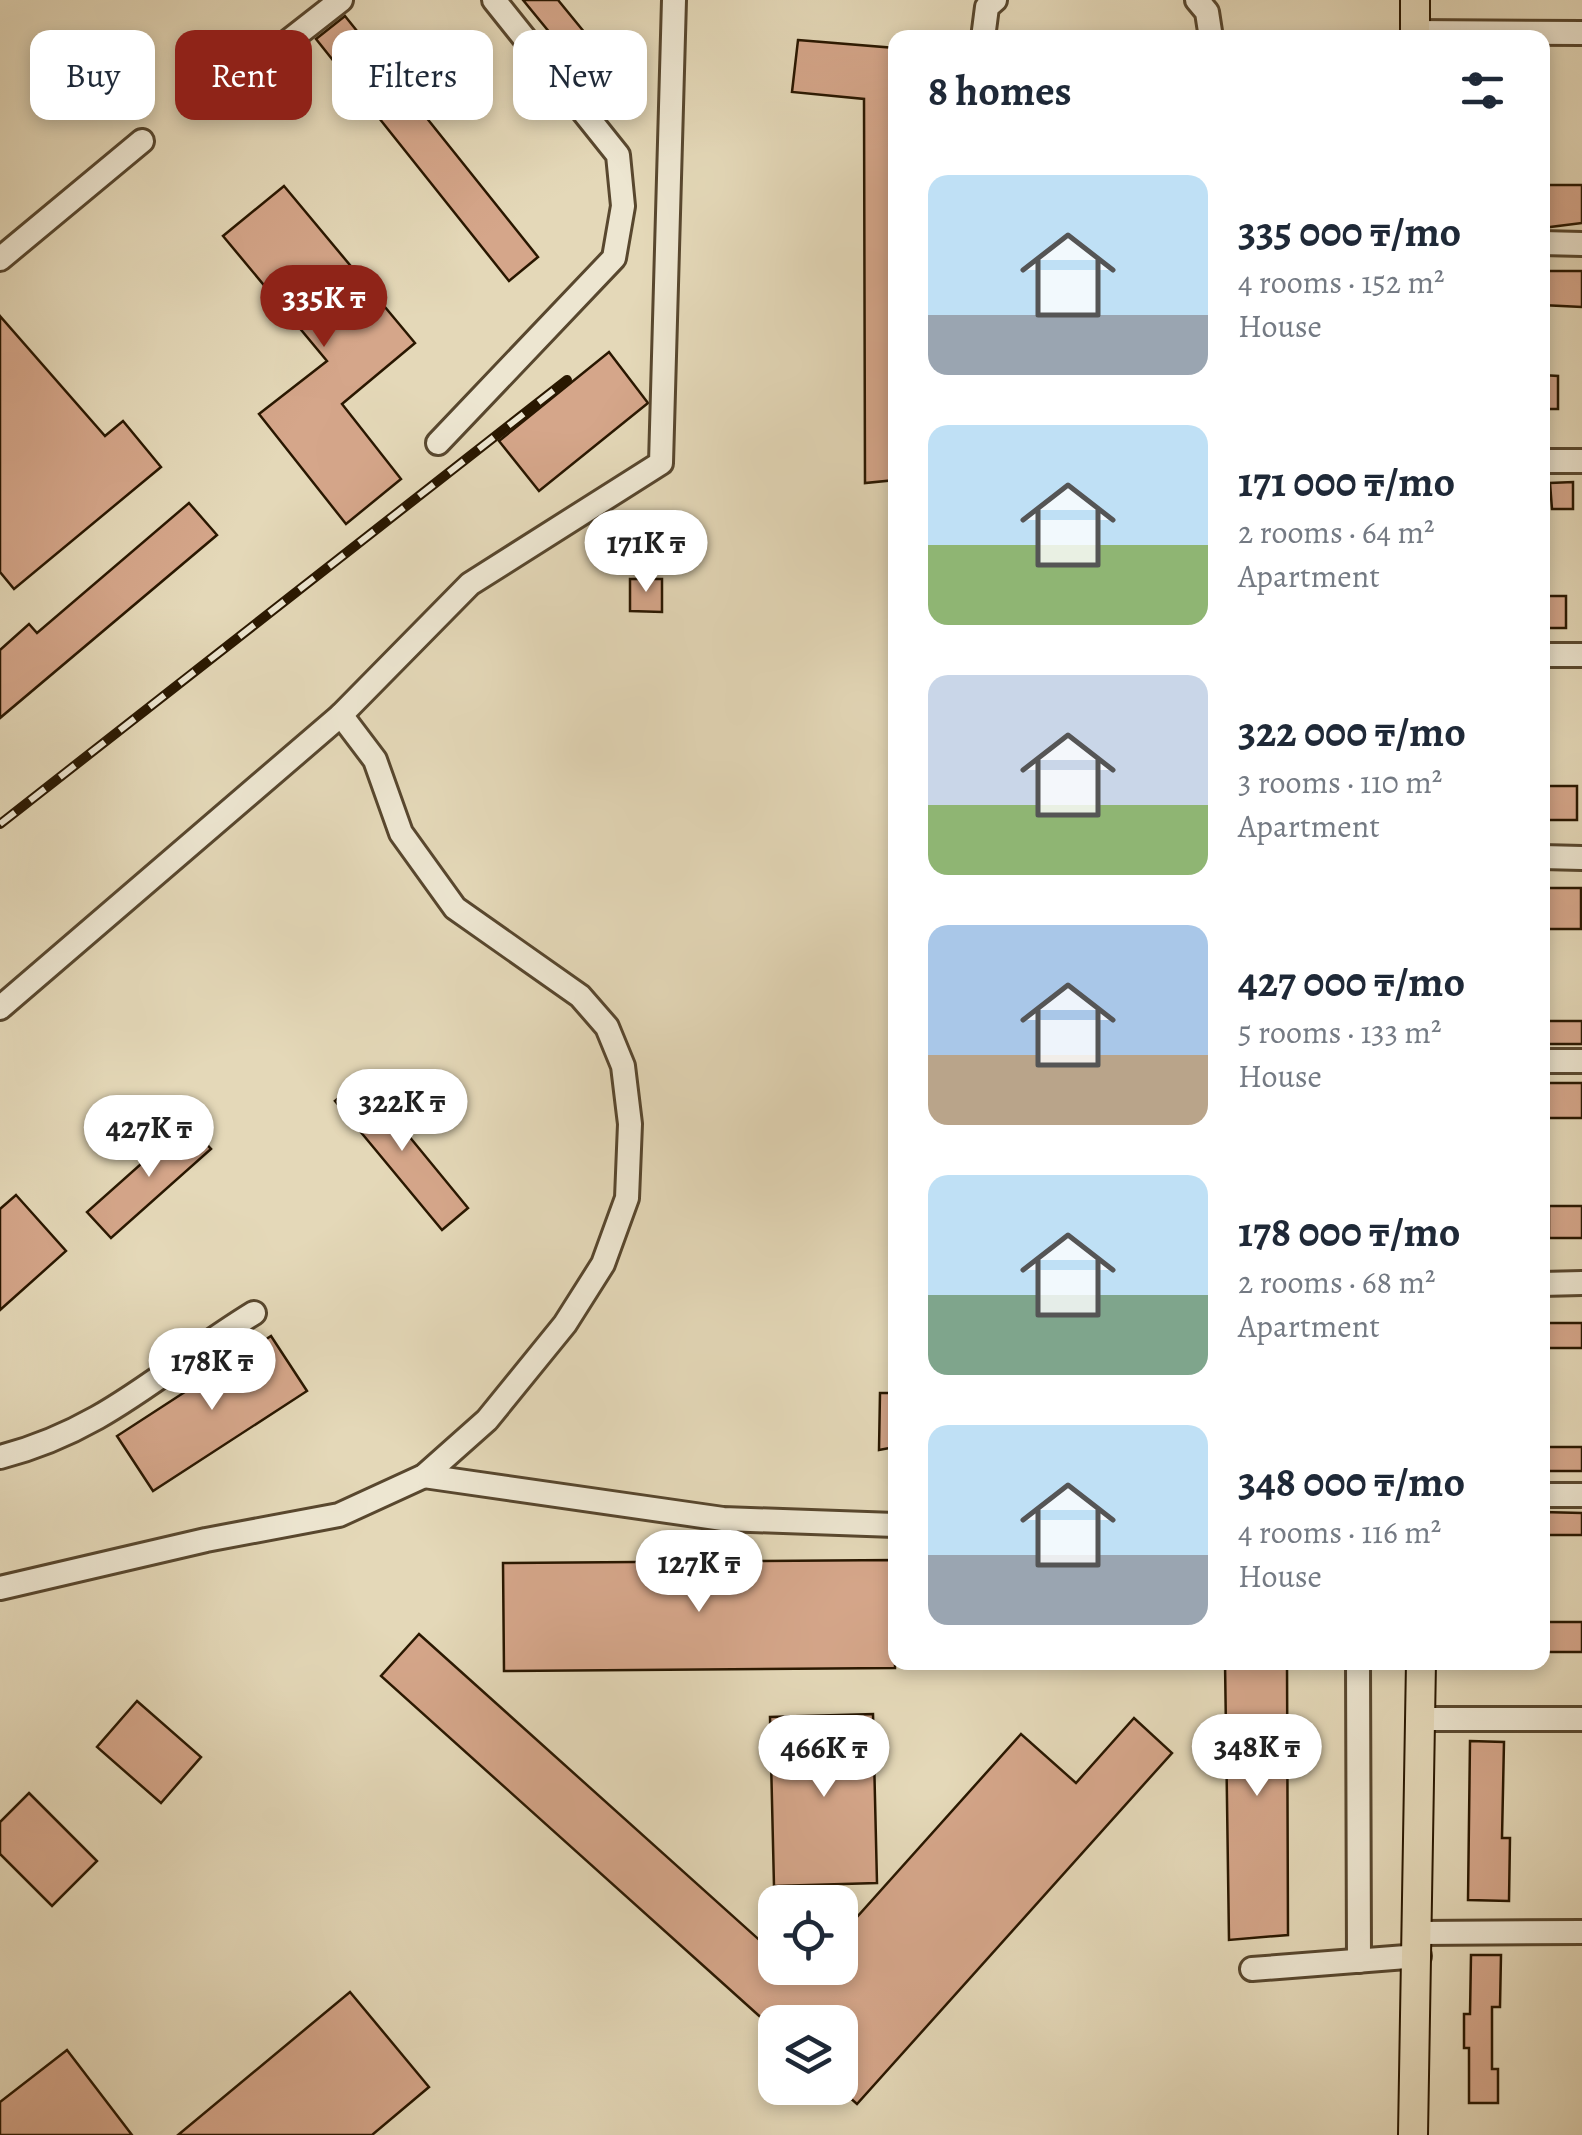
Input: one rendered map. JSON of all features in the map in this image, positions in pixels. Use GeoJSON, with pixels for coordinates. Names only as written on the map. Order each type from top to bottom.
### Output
{"type":"FeatureCollection","features":[{"type":"Feature","properties":{"kind":"main road"},"geometry":{"type":"LineString","coordinates":[[1415,0],[1415,30]]}},
{"type":"Feature","properties":{"kind":"main road"},"geometry":{"type":"LineString","coordinates":[[1413,2135],[1421,1670]]}},
{"type":"Feature","properties":{"kind":"street"},"geometry":{"type":"LineString","coordinates":[[302,30],[340,0]]}},
{"type":"Feature","properties":{"kind":"street"},"geometry":{"type":"LineString","coordinates":[[438,443],[614,258],[623,206],[618,155],[494,0]]}},
{"type":"Feature","properties":{"kind":"street"},"geometry":{"type":"LineString","coordinates":[[0,1008],[341,716],[470,584],[662,463],[674,0]]}},
{"type":"Feature","properties":{"kind":"street"},"geometry":{"type":"LineString","coordinates":[[983,30],[987,7],[996,0]]}},
{"type":"Feature","properties":{"kind":"street"},"geometry":{"type":"LineString","coordinates":[[1198,0],[1208,12],[1210,30]]}},
{"type":"Feature","properties":{"kind":"street"},"geometry":{"type":"LineString","coordinates":[[1550,34],[1582,34]]}},
{"type":"Feature","properties":{"kind":"street"},"geometry":{"type":"LineString","coordinates":[[0,259],[142,141]]}},
{"type":"Feature","properties":{"kind":"street"},"geometry":{"type":"LineString","coordinates":[[1550,243],[1582,244]]}},
{"type":"Feature","properties":{"kind":"street"},"geometry":{"type":"LineString","coordinates":[[1550,460],[1582,461]]}},
{"type":"Feature","properties":{"kind":"street"},"geometry":{"type":"LineString","coordinates":[[1550,655],[1582,655]]}},
{"type":"Feature","properties":{"kind":"street"},"geometry":{"type":"LineString","coordinates":[[0,1588],[206,1540],[339,1515],[424,1476],[487,1420],[565,1324],[602,1264],[627,1198],[630,1124],[622,1066],[607,1028],[580,996],[455,908],[402,833],[374,760],[341,716]]}},
{"type":"Feature","properties":{"kind":"street"},"geometry":{"type":"LineString","coordinates":[[1550,857],[1582,858]]}},
{"type":"Feature","properties":{"kind":"street"},"geometry":{"type":"LineString","coordinates":[[1550,1061],[1582,1062]]}},
{"type":"Feature","properties":{"kind":"street"},"geometry":{"type":"LineString","coordinates":[[1550,1284],[1582,1284]]}},
{"type":"Feature","properties":{"kind":"street"},"geometry":{"type":"LineString","coordinates":[[0,1457],[45,1445],[110,1414],[254,1313]]}},
{"type":"Feature","properties":{"kind":"street"},"geometry":{"type":"LineString","coordinates":[[424,1476],[723,1518],[888,1525]]}},
{"type":"Feature","properties":{"kind":"street"},"geometry":{"type":"LineString","coordinates":[[1550,1495],[1582,1495]]}},
{"type":"Feature","properties":{"kind":"street"},"geometry":{"type":"LineString","coordinates":[[1358,1670],[1360,1962]]}},
{"type":"Feature","properties":{"kind":"street"},"geometry":{"type":"LineString","coordinates":[[1421,1718],[1582,1719]]}},
{"type":"Feature","properties":{"kind":"street"},"geometry":{"type":"LineString","coordinates":[[1252,1969],[1360,1962],[1419,1944],[1582,1932]]}},
{"type":"Feature","properties":{"kind":"building"},"geometry":{"type":"Polygon","coordinates":[[[523,0],[558,0],[583,30],[548,30],[523,0]]]}},
{"type":"Feature","properties":{"kind":"building"},"geometry":{"type":"Polygon","coordinates":[[[345,16],[356,30],[332,30],[332,59],[316,39],[345,16]]]}},
{"type":"Feature","properties":{"kind":"building"},"geometry":{"type":"Polygon","coordinates":[[[798,40],[888,47],[888,481],[865,483],[864,99],[792,92],[798,40]]]}},
{"type":"Feature","properties":{"kind":"building"},"geometry":{"type":"Polygon","coordinates":[[[381,120],[428,120],[538,257],[509,281],[381,120]]]}},
{"type":"Feature","properties":{"kind":"building"},"geometry":{"type":"Polygon","coordinates":[[[1550,185],[1582,185],[1582,223],[1550,227],[1550,185]]]}},
{"type":"Feature","properties":{"kind":"building"},"geometry":{"type":"Polygon","coordinates":[[[284,186],[415,343],[342,404],[401,479],[346,524],[259,414],[327,361],[223,236],[284,186]]]}},
{"type":"Feature","properties":{"kind":"building"},"geometry":{"type":"Polygon","coordinates":[[[1550,271],[1582,271],[1582,307],[1550,305],[1550,271]]]}},
{"type":"Feature","properties":{"kind":"building"},"geometry":{"type":"Polygon","coordinates":[[[0,316],[105,436],[123,421],[161,467],[14,589],[0,572],[0,316]]]}},
{"type":"Feature","properties":{"kind":"building"},"geometry":{"type":"Polygon","coordinates":[[[609,352],[648,403],[539,491],[499,441],[609,352]]]}},
{"type":"Feature","properties":{"kind":"building"},"geometry":{"type":"Polygon","coordinates":[[[1550,376],[1558,376],[1558,409],[1550,409],[1550,376]]]}},
{"type":"Feature","properties":{"kind":"building"},"geometry":{"type":"Polygon","coordinates":[[[1573,482],[1573,509],[1552,509],[1550,483],[1573,482]]]}},
{"type":"Feature","properties":{"kind":"building"},"geometry":{"type":"Polygon","coordinates":[[[189,503],[217,535],[0,718],[0,650],[29,624],[37,633],[189,503]]]}},
{"type":"Feature","properties":{"kind":"building"},"geometry":{"type":"Polygon","coordinates":[[[630,579],[662,579],[662,612],[630,611],[630,579]]]}},
{"type":"Feature","properties":{"kind":"building"},"geometry":{"type":"Polygon","coordinates":[[[1550,596],[1566,596],[1566,628],[1550,628],[1550,596]]]}},
{"type":"Feature","properties":{"kind":"building"},"geometry":{"type":"Polygon","coordinates":[[[1550,786],[1577,786],[1577,820],[1550,820],[1550,786]]]}},
{"type":"Feature","properties":{"kind":"building"},"geometry":{"type":"Polygon","coordinates":[[[1550,888],[1581,888],[1581,929],[1550,929],[1550,888]]]}},
{"type":"Feature","properties":{"kind":"building"},"geometry":{"type":"Polygon","coordinates":[[[1550,1021],[1582,1021],[1582,1044],[1550,1044],[1550,1021]]]}},
{"type":"Feature","properties":{"kind":"building"},"geometry":{"type":"Polygon","coordinates":[[[362,1079],[468,1208],[442,1230],[335,1101],[362,1079]]]}},
{"type":"Feature","properties":{"kind":"building"},"geometry":{"type":"Polygon","coordinates":[[[1550,1083],[1582,1083],[1582,1118],[1550,1118],[1550,1083]]]}},
{"type":"Feature","properties":{"kind":"building"},"geometry":{"type":"Polygon","coordinates":[[[187,1123],[211,1149],[111,1238],[87,1212],[187,1123]]]}},
{"type":"Feature","properties":{"kind":"building"},"geometry":{"type":"Polygon","coordinates":[[[16,1195],[66,1251],[0,1310],[0,1209],[16,1195]]]}},
{"type":"Feature","properties":{"kind":"building"},"geometry":{"type":"Polygon","coordinates":[[[1550,1206],[1582,1206],[1582,1238],[1550,1238],[1550,1206]]]}},
{"type":"Feature","properties":{"kind":"building"},"geometry":{"type":"Polygon","coordinates":[[[1550,1323],[1582,1323],[1582,1348],[1550,1348],[1550,1323]]]}},
{"type":"Feature","properties":{"kind":"building"},"geometry":{"type":"Polygon","coordinates":[[[271,1336],[307,1391],[153,1491],[117,1436],[271,1336]]]}},
{"type":"Feature","properties":{"kind":"building"},"geometry":{"type":"Polygon","coordinates":[[[880,1393],[888,1393],[888,1448],[879,1450],[880,1393]]]}},
{"type":"Feature","properties":{"kind":"building"},"geometry":{"type":"Polygon","coordinates":[[[1550,1447],[1582,1447],[1582,1471],[1550,1471],[1550,1447]]]}},
{"type":"Feature","properties":{"kind":"building"},"geometry":{"type":"Polygon","coordinates":[[[1550,1512],[1582,1513],[1582,1535],[1550,1535],[1550,1512]]]}},
{"type":"Feature","properties":{"kind":"building"},"geometry":{"type":"Polygon","coordinates":[[[888,1560],[888,1668],[504,1671],[503,1563],[888,1560]]]}},
{"type":"Feature","properties":{"kind":"building"},"geometry":{"type":"Polygon","coordinates":[[[1550,1622],[1582,1622],[1582,1652],[1550,1652],[1550,1622]]]}},
{"type":"Feature","properties":{"kind":"building"},"geometry":{"type":"Polygon","coordinates":[[[419,1634],[758,1939],[758,1985],[858,1985],[858,1916],[1021,1734],[1076,1783],[1134,1718],[1172,1753],[858,2103],[858,2005],[758,2005],[758,2015],[381,1676],[419,1634]]]}},
{"type":"Feature","properties":{"kind":"building"},"geometry":{"type":"Polygon","coordinates":[[[1225,1670],[1287,1670],[1288,1935],[1229,1940],[1225,1670]]]}},
{"type":"Feature","properties":{"kind":"building"},"geometry":{"type":"Polygon","coordinates":[[[137,1701],[201,1757],[161,1803],[97,1747],[137,1701]]]}},
{"type":"Feature","properties":{"kind":"building"},"geometry":{"type":"Polygon","coordinates":[[[873,1714],[877,1883],[774,1885],[770,1717],[873,1714]]]}},
{"type":"Feature","properties":{"kind":"building"},"geometry":{"type":"Polygon","coordinates":[[[1470,1741],[1504,1742],[1502,1838],[1510,1838],[1509,1901],[1468,1900],[1470,1741]]]}},
{"type":"Feature","properties":{"kind":"building"},"geometry":{"type":"Polygon","coordinates":[[[29,1793],[97,1861],[52,1906],[0,1854],[0,1822],[29,1793]]]}},
{"type":"Feature","properties":{"kind":"building"},"geometry":{"type":"Polygon","coordinates":[[[1471,1955],[1501,1955],[1500,2007],[1492,2007],[1492,2069],[1498,2069],[1498,2103],[1469,2103],[1469,2048],[1464,2048],[1464,2014],[1470,2014],[1471,1955]]]}},
{"type":"Feature","properties":{"kind":"building"},"geometry":{"type":"Polygon","coordinates":[[[350,1992],[429,2087],[372,2135],[178,2135],[350,1992]]]}},
{"type":"Feature","properties":{"kind":"building"},"geometry":{"type":"Polygon","coordinates":[[[67,2050],[132,2135],[0,2135],[0,2102],[67,2050]]]}},
{"type":"Feature","properties":{"kind":"railway"},"geometry":{"type":"LineString","coordinates":[[0,824],[567,380]]}}]}
